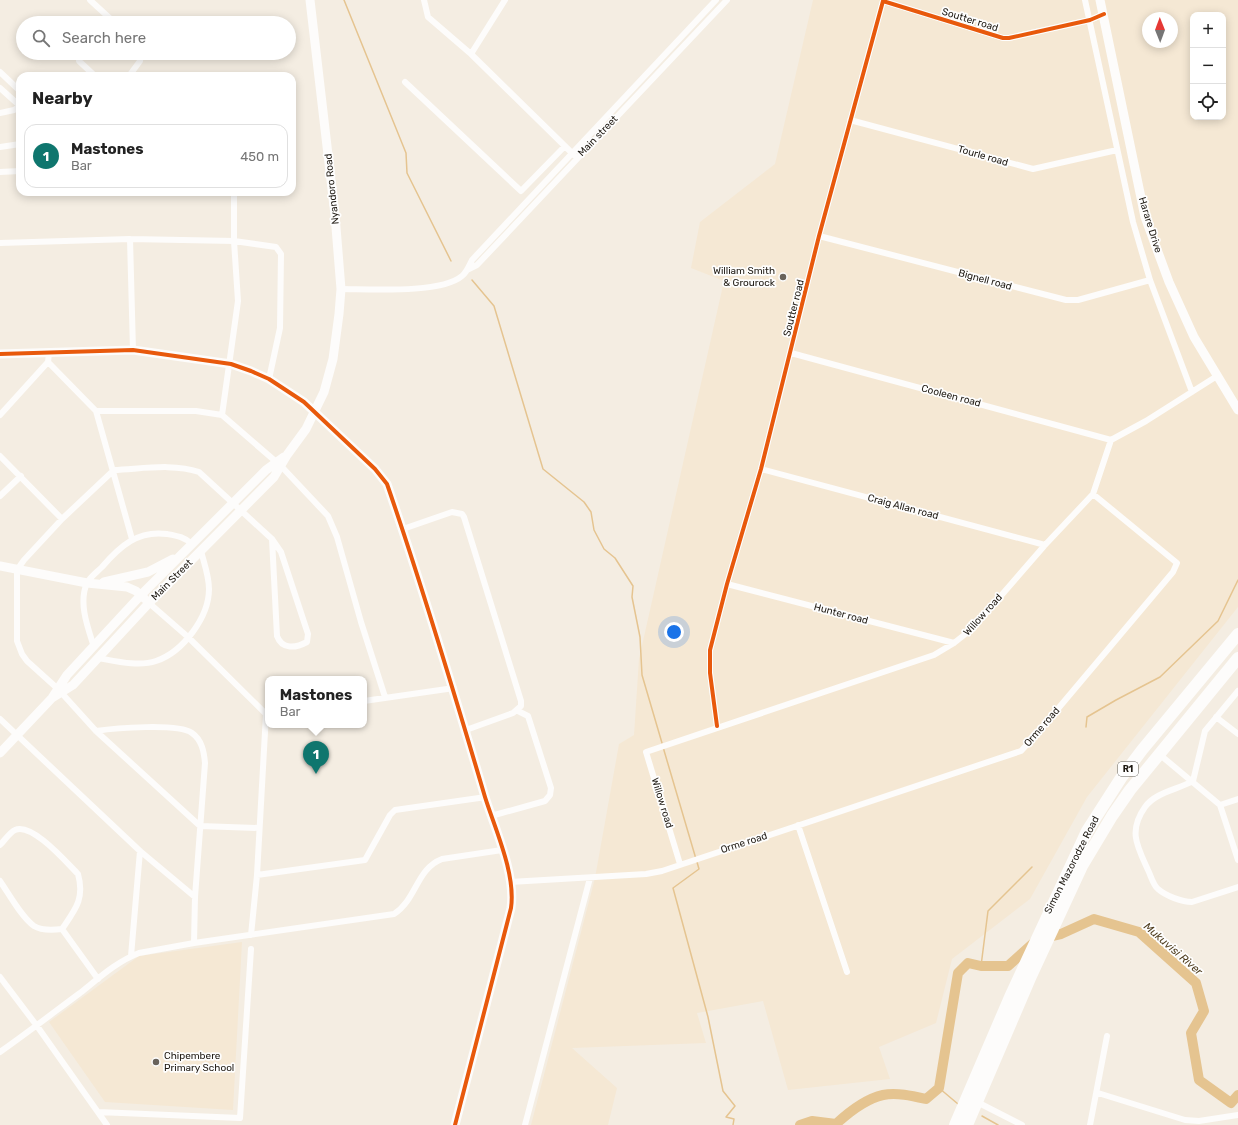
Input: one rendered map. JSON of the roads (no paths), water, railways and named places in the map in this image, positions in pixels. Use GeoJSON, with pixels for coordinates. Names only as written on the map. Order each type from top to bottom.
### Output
{"type":"FeatureCollection","features":[{"type":"Feature","properties":{"kind":"highway","name":"Simon Mazorodze Road"},"geometry":{"type":"LineString","coordinates":[[955,1125],[1049,924],[1087,831],[1121,778],[1186,695],[1238,634]]}},
{"type":"Feature","properties":{"kind":"highway","name":"R1"},"geometry":{"type":"LineString","coordinates":[[1049,924],[1112,816],[1130,790],[1238,658]]}},
{"type":"Feature","properties":{"kind":"highway","name":"Simon Mazorodze Road"},"geometry":{"type":"LineString","coordinates":[[967,1125],[1026,975]]}},
{"type":"Feature","properties":{"kind":"street"},"geometry":{"type":"LineString","coordinates":[[90,0],[106,16]]}},
{"type":"Feature","properties":{"kind":"street","name":"Nyandoro Road"},"geometry":{"type":"LineString","coordinates":[[310,0],[333,200],[341,289],[337,339],[329,378]]}},
{"type":"Feature","properties":{"kind":"street"},"geometry":{"type":"LineString","coordinates":[[424,0],[428,17],[471,54],[577,158]]}},
{"type":"Feature","properties":{"kind":"street"},"geometry":{"type":"LineString","coordinates":[[471,54],[505,0]]}},
{"type":"Feature","properties":{"kind":"street","name":"Main street"},"geometry":{"type":"LineString","coordinates":[[468,270],[472,260],[716,0]]}},
{"type":"Feature","properties":{"kind":"street","name":"Main street"},"geometry":{"type":"LineString","coordinates":[[341,289],[417,288],[452,282],[477,265],[727,0]]}},
{"type":"Feature","properties":{"kind":"street"},"geometry":{"type":"LineString","coordinates":[[1085,0],[1133,222],[1150,280],[1192,392]]}},
{"type":"Feature","properties":{"kind":"street","name":"Harare Drive"},"geometry":{"type":"LineString","coordinates":[[1100,0],[1145,217],[1169,282],[1194,337],[1238,410]]}},
{"type":"Feature","properties":{"kind":"street","name":"Soutter road"},"geometry":{"type":"LineString","coordinates":[[717,726],[709,661],[710,650],[727,584],[761,469],[850,120],[883,1],[1003,38],[1009,38],[1090,20],[1104,14]]}},
{"type":"Feature","properties":{"kind":"street"},"geometry":{"type":"LineString","coordinates":[[79,60],[91,72]]}},
{"type":"Feature","properties":{"kind":"street"},"geometry":{"type":"LineString","coordinates":[[132,72],[140,60]]}},
{"type":"Feature","properties":{"kind":"street"},"geometry":{"type":"LineString","coordinates":[[0,72],[16,87]]}},
{"type":"Feature","properties":{"kind":"street"},"geometry":{"type":"LineString","coordinates":[[405,82],[521,191],[565,146]]}},
{"type":"Feature","properties":{"kind":"street"},"geometry":{"type":"LineString","coordinates":[[0,88],[16,102]]}},
{"type":"Feature","properties":{"kind":"street"},"geometry":{"type":"LineString","coordinates":[[0,113],[16,109]]}},
{"type":"Feature","properties":{"kind":"street","name":"Tourle road"},"geometry":{"type":"LineString","coordinates":[[850,120],[1033,169],[1117,150]]}},
{"type":"Feature","properties":{"kind":"street"},"geometry":{"type":"LineString","coordinates":[[0,147],[16,145]]}},
{"type":"Feature","properties":{"kind":"street"},"geometry":{"type":"LineString","coordinates":[[0,172],[16,171]]}},
{"type":"Feature","properties":{"kind":"street"},"geometry":{"type":"LineString","coordinates":[[222,415],[238,301],[234,241],[234,196]]}},
{"type":"Feature","properties":{"kind":"street","name":"Bignell road"},"geometry":{"type":"LineString","coordinates":[[820,236],[1066,300],[1082,299],[1150,280]]}},
{"type":"Feature","properties":{"kind":"street"},"geometry":{"type":"LineString","coordinates":[[130,239],[133,350]]}},
{"type":"Feature","properties":{"kind":"street"},"geometry":{"type":"LineString","coordinates":[[0,243],[130,239],[234,241],[272,245],[276,247],[281,254],[280,328],[269,379]]}},
{"type":"Feature","properties":{"kind":"street"},"geometry":{"type":"LineString","coordinates":[[0,354],[48,357],[133,350],[230,364],[269,379],[295,395],[382,476],[387,484],[454,688],[502,850],[510,882],[512,898],[511,908],[455,1125]]}},
{"type":"Feature","properties":{"kind":"street","name":"Cooleen road"},"geometry":{"type":"LineString","coordinates":[[791,353],[1111,440]]}},
{"type":"Feature","properties":{"kind":"street"},"geometry":{"type":"LineString","coordinates":[[48,357],[96,411],[114,470],[132,539]]}},
{"type":"Feature","properties":{"kind":"street"},"geometry":{"type":"LineString","coordinates":[[0,415],[48,357]]}},
{"type":"Feature","properties":{"kind":"street"},"geometry":{"type":"LineString","coordinates":[[1111,440],[1146,421],[1217,376]]}},
{"type":"Feature","properties":{"kind":"street","name":"Main Street"},"geometry":{"type":"LineString","coordinates":[[60,690],[73,685],[149,602],[200,550],[242,511],[274,477],[278,465],[306,430],[329,378]]}},
{"type":"Feature","properties":{"kind":"street"},"geometry":{"type":"LineString","coordinates":[[96,411],[196,411],[222,415],[278,465],[328,516],[337,537],[361,622],[386,697]]}},
{"type":"Feature","properties":{"kind":"street","name":"Willow road"},"geometry":{"type":"LineString","coordinates":[[680,864],[646,752],[717,726],[934,655],[954,644],[973,628],[1045,545],[1093,494],[1111,440]]}},
{"type":"Feature","properties":{"kind":"street"},"geometry":{"type":"LineString","coordinates":[[0,456],[62,519]]}},
{"type":"Feature","properties":{"kind":"street","name":"Main Street"},"geometry":{"type":"LineString","coordinates":[[0,753],[60,690],[67,675],[181,554],[266,470],[278,465]]}},
{"type":"Feature","properties":{"kind":"street"},"geometry":{"type":"LineString","coordinates":[[259,828],[200,826],[96,731],[60,690],[22,654],[16,630],[16,570],[62,519],[114,470],[179,467],[190,468],[199,472],[242,511],[272,539],[281,552],[308,634],[307,642],[301,646],[284,646],[277,636],[272,539]]}},
{"type":"Feature","properties":{"kind":"street","name":"Craig Allan road"},"geometry":{"type":"LineString","coordinates":[[761,469],[1045,545]]}},
{"type":"Feature","properties":{"kind":"street"},"geometry":{"type":"LineString","coordinates":[[0,496],[21,476]]}},
{"type":"Feature","properties":{"kind":"street","name":"Orme road"},"geometry":{"type":"LineString","coordinates":[[680,864],[1021,751],[1172,572],[1176,563],[1093,494]]}},
{"type":"Feature","properties":{"kind":"street"},"geometry":{"type":"LineString","coordinates":[[403,529],[452,512],[462,514],[464,517],[520,696],[520,706],[518,711]]}},
{"type":"Feature","properties":{"kind":"street"},"geometry":{"type":"LineString","coordinates":[[94,646],[84,612],[87,583],[110,558],[132,539],[143,534],[160,533],[183,537],[192,544]]}},
{"type":"Feature","properties":{"kind":"street"},"geometry":{"type":"LineString","coordinates":[[98,658],[129,662],[155,662],[176,649],[188,637],[207,608],[209,598],[208,579],[200,550]]}},
{"type":"Feature","properties":{"kind":"street"},"geometry":{"type":"LineString","coordinates":[[99,583],[148,572],[181,554]]}},
{"type":"Feature","properties":{"kind":"street"},"geometry":{"type":"LineString","coordinates":[[0,566],[87,583],[127,587],[136,591],[188,637],[265,712]]}},
{"type":"Feature","properties":{"kind":"street","name":"Hunter road"},"geometry":{"type":"LineString","coordinates":[[727,584],[954,644]]}},
{"type":"Feature","properties":{"kind":"street"},"geometry":{"type":"LineString","coordinates":[[367,700],[454,688]]}},
{"type":"Feature","properties":{"kind":"street"},"geometry":{"type":"LineString","coordinates":[[1238,691],[1205,731],[1193,781],[1181,788],[1157,796],[1146,806],[1135,826],[1138,848],[1158,890],[1185,902],[1199,901],[1238,887]]}},
{"type":"Feature","properties":{"kind":"street"},"geometry":{"type":"LineString","coordinates":[[466,730],[518,711],[528,716],[551,788],[550,795],[545,801],[492,816]]}},
{"type":"Feature","properties":{"kind":"street"},"geometry":{"type":"LineString","coordinates":[[1216,717],[1238,734]]}},
{"type":"Feature","properties":{"kind":"street"},"geometry":{"type":"LineString","coordinates":[[0,719],[140,851],[195,897]]}},
{"type":"Feature","properties":{"kind":"street"},"geometry":{"type":"LineString","coordinates":[[96,731],[114,728],[176,728],[192,733],[200,740],[204,753],[195,897],[194,943]]}},
{"type":"Feature","properties":{"kind":"street"},"geometry":{"type":"LineString","coordinates":[[251,935],[257,875],[266,728]]}},
{"type":"Feature","properties":{"kind":"street"},"geometry":{"type":"LineString","coordinates":[[1159,754],[1220,805],[1238,860]]}},
{"type":"Feature","properties":{"kind":"street"},"geometry":{"type":"LineString","coordinates":[[257,875],[365,860],[390,815],[395,810],[486,797]]}},
{"type":"Feature","properties":{"kind":"street"},"geometry":{"type":"LineString","coordinates":[[1220,805],[1238,799]]}},
{"type":"Feature","properties":{"kind":"street"},"geometry":{"type":"LineString","coordinates":[[798,825],[847,972]]}},
{"type":"Feature","properties":{"kind":"street"},"geometry":{"type":"LineString","coordinates":[[0,843],[15,830],[24,829],[34,832],[78,874],[80,882],[80,902],[62,929],[54,930],[35,926],[26,918],[0,881]]}},
{"type":"Feature","properties":{"kind":"street"},"geometry":{"type":"LineString","coordinates":[[0,1052],[130,956],[138,953],[194,943],[394,914],[408,902],[424,871],[435,861],[502,850]]}},
{"type":"Feature","properties":{"kind":"street"},"geometry":{"type":"LineString","coordinates":[[130,956],[140,851]]}},
{"type":"Feature","properties":{"kind":"street"},"geometry":{"type":"LineString","coordinates":[[510,882],[646,874],[680,864]]}},
{"type":"Feature","properties":{"kind":"street"},"geometry":{"type":"LineString","coordinates":[[525,1125],[590,878]]}},
{"type":"Feature","properties":{"kind":"street"},"geometry":{"type":"LineString","coordinates":[[62,929],[98,979]]}},
{"type":"Feature","properties":{"kind":"street"},"geometry":{"type":"LineString","coordinates":[[98,1112],[240,1118],[252,949]]}},
{"type":"Feature","properties":{"kind":"street"},"geometry":{"type":"LineString","coordinates":[[0,977],[37,1026],[107,1125]]}},
{"type":"Feature","properties":{"kind":"street"},"geometry":{"type":"LineString","coordinates":[[1090,1125],[1098,1093],[1107,1036]]}},
{"type":"Feature","properties":{"kind":"street"},"geometry":{"type":"LineString","coordinates":[[1098,1093],[1184,1120],[1199,1121],[1238,1115]]}},
{"type":"Feature","properties":{"kind":"street"},"geometry":{"type":"LineString","coordinates":[[977,1102],[1022,1125]]}},
{"type":"Feature","properties":{"kind":"waterway"},"geometry":{"type":"LineString","coordinates":[[344,0],[406,153],[407,173],[451,261]]}},
{"type":"Feature","properties":{"kind":"waterway"},"geometry":{"type":"LineString","coordinates":[[472,280],[494,306],[543,469],[584,502],[591,512],[594,530],[604,549],[615,558],[633,586],[632,597],[640,637],[642,675],[662,743]]}},
{"type":"Feature","properties":{"kind":"waterway"},"geometry":{"type":"LineString","coordinates":[[1086,727],[1087,717],[1160,677],[1218,621],[1238,580]]}},
{"type":"Feature","properties":{"kind":"waterway"},"geometry":{"type":"LineString","coordinates":[[663,747],[696,859]]}},
{"type":"Feature","properties":{"kind":"waterway"},"geometry":{"type":"LineString","coordinates":[[697,862],[699,869],[673,888],[708,1017],[723,1091],[735,1106],[726,1117],[734,1119],[733,1125]]}},
{"type":"Feature","properties":{"kind":"waterway"},"geometry":{"type":"LineString","coordinates":[[981,966],[988,911],[1032,867]]}},
{"type":"Feature","properties":{"kind":"waterway","name":"Mukuvisi River"},"geometry":{"type":"LineString","coordinates":[[800,1125],[812,1121],[836,1124],[864,1103],[883,1095],[899,1094],[926,1099],[939,1088],[958,973],[968,963],[981,966],[1008,966],[1038,939],[1061,934],[1094,919],[1139,932],[1196,983],[1204,1011],[1191,1033],[1199,1080],[1231,1103],[1238,1095]]}},
{"type":"Feature","properties":{"kind":"waterway"},"geometry":{"type":"LineString","coordinates":[[939,1088],[958,1104]]}},
{"type":"Feature","properties":{"kind":"waterway"},"geometry":{"type":"LineString","coordinates":[[982,1116],[998,1125]]}},
{"type":"Feature","properties":{"kind":"place","name":"William Smith & Grourock"},"geometry":{"type":"Point","coordinates":[783,277]}},
{"type":"Feature","properties":{"kind":"place","name":"Mastones"},"geometry":{"type":"Point","coordinates":[316,774]}},
{"type":"Feature","properties":{"kind":"place","name":"Chipembere Primary School"},"geometry":{"type":"Point","coordinates":[156,1062]}}]}
